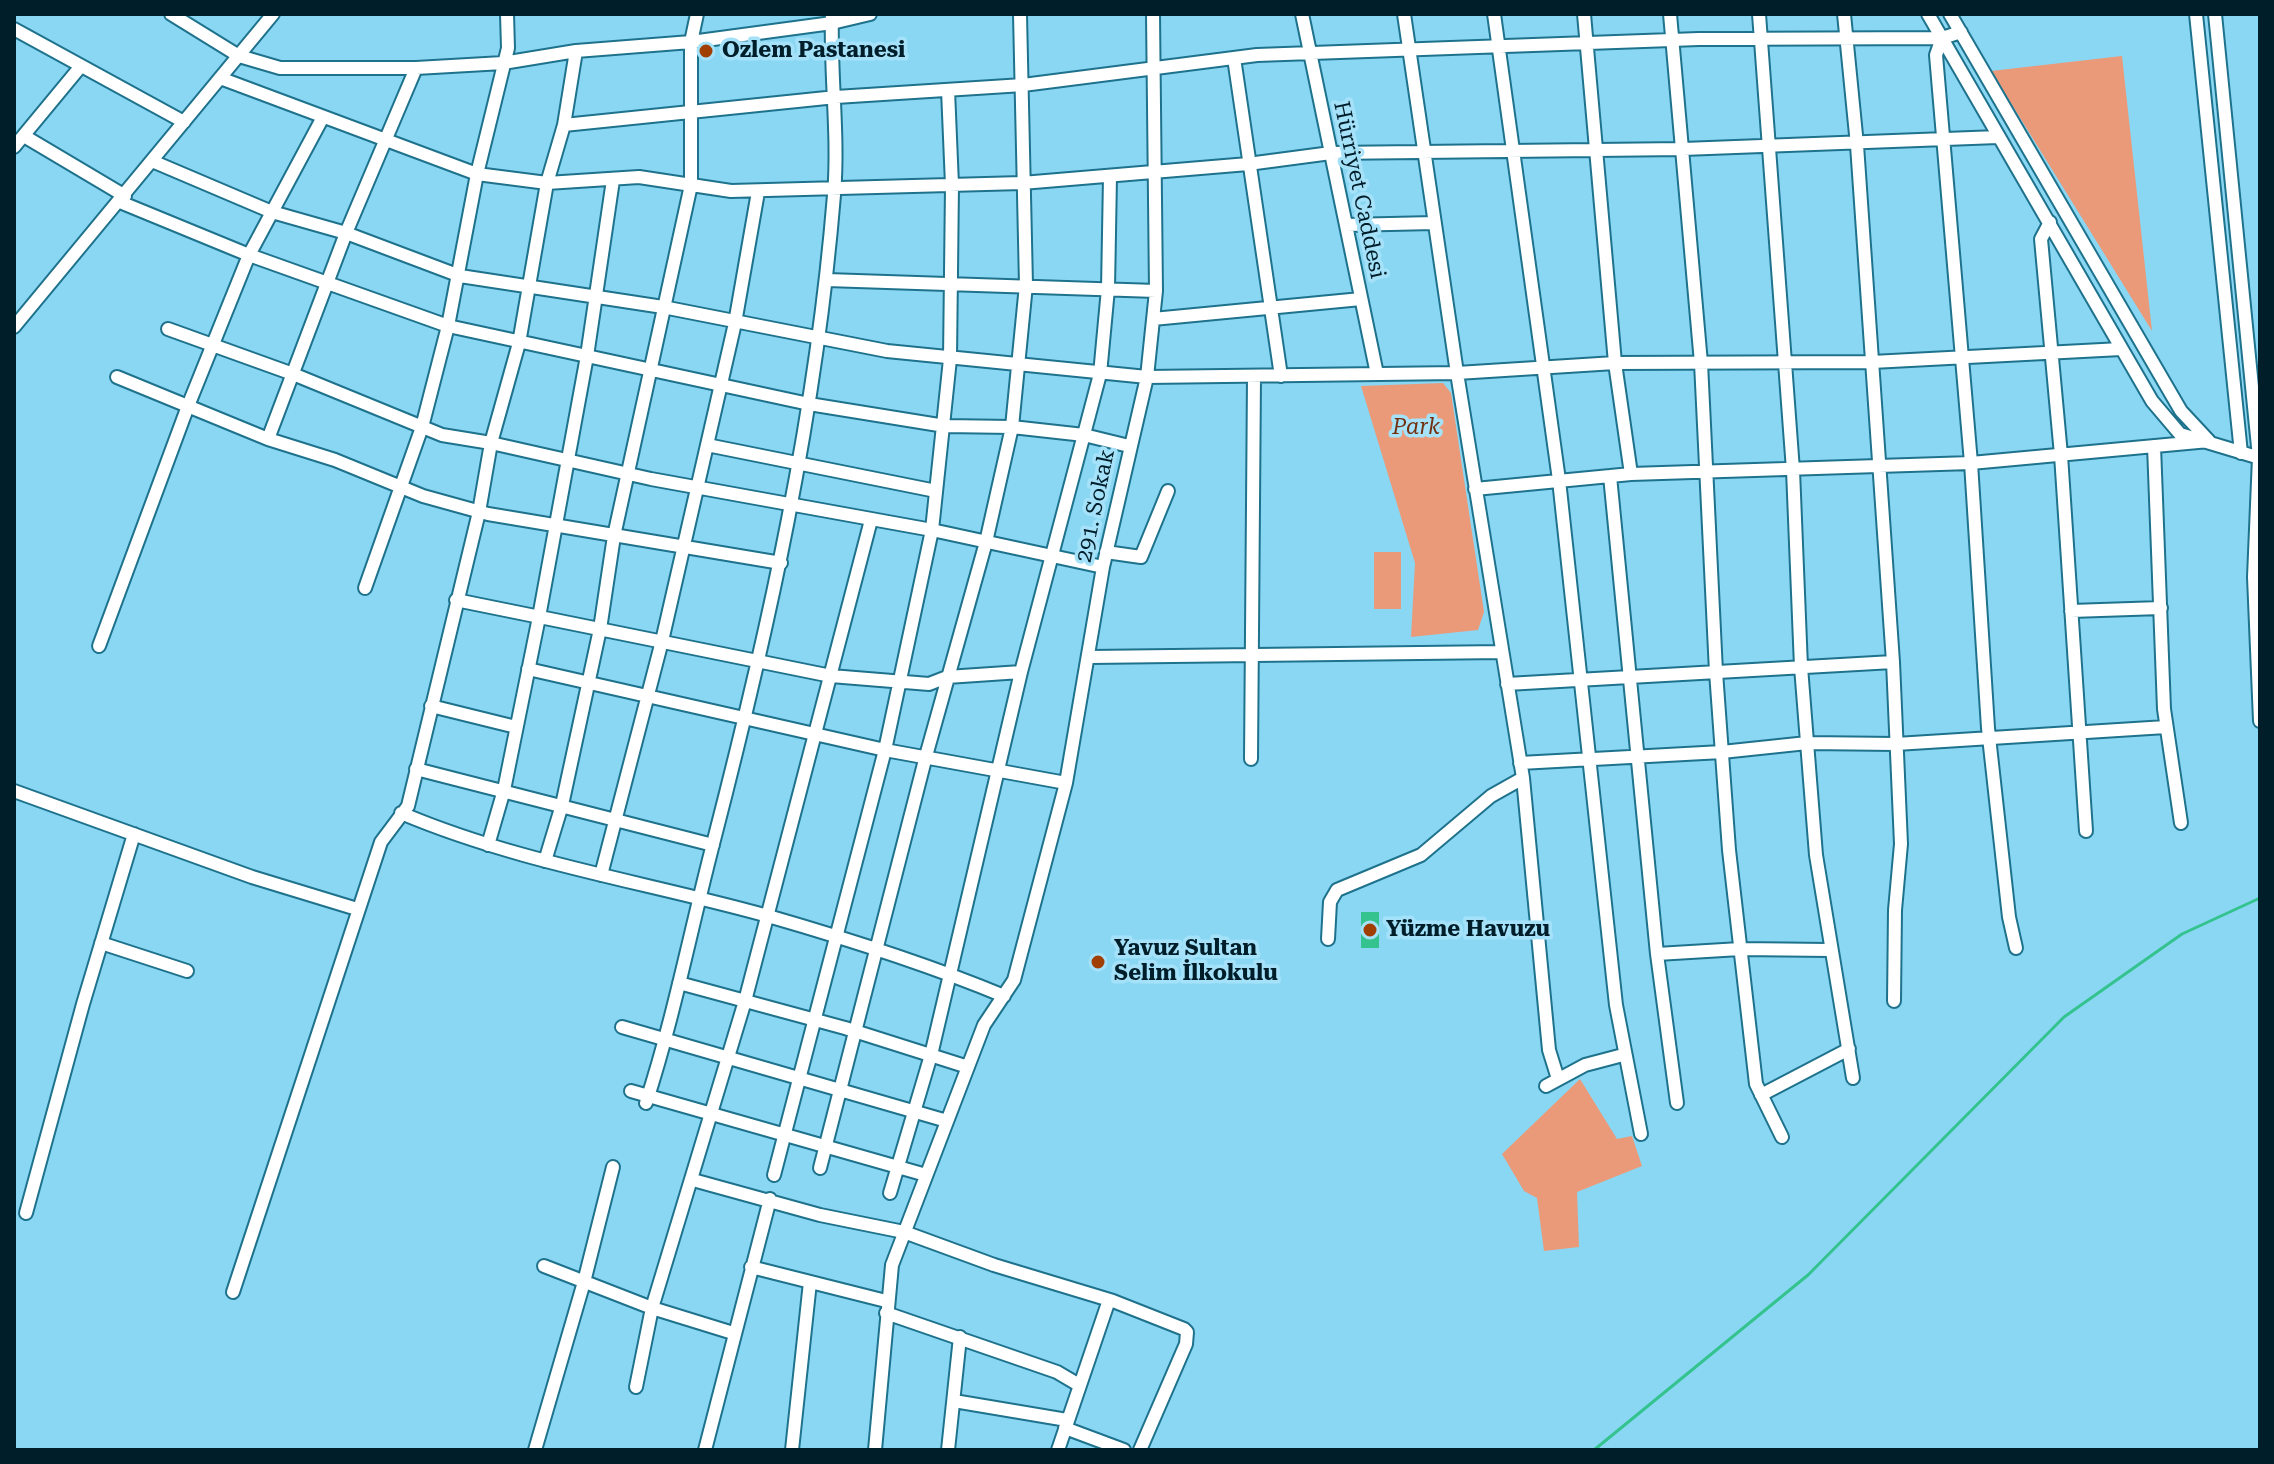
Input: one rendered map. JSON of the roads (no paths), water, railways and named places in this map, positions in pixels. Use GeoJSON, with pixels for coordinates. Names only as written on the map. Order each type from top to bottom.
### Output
{"type":"FeatureCollection","features":[{"type":"Feature","properties":{"kind":"street"},"geometry":{"type":"LineString","coordinates":[[171,14],[239,56],[280,68],[416,68],[503,63],[576,51],[691,42],[870,14]]}},
{"type":"Feature","properties":{"kind":"street"},"geometry":{"type":"LineString","coordinates":[[365,588],[422,427],[448,326],[460,276],[477,174],[508,48],[507,14]]}},
{"type":"Feature","properties":{"kind":"street"},"geometry":{"type":"LineString","coordinates":[[545,861],[562,805],[600,629],[614,536],[691,185],[688,113],[692,101],[691,42],[697,14]]}},
{"type":"Feature","properties":{"kind":"street"},"geometry":{"type":"LineString","coordinates":[[820,1168],[926,756],[986,542],[1012,427],[1021,366],[1026,285],[1020,14]]}},
{"type":"Feature","properties":{"kind":"street","name":"291. Sokak"},"geometry":{"type":"LineString","coordinates":[[875,1450],[892,1265],[984,1025],[1014,980],[1066,783],[1103,567],[1147,377],[1156,291],[1152,171],[1153,14]]}},
{"type":"Feature","properties":{"kind":"street","name":"Hürriyet Caddesi"},"geometry":{"type":"LineString","coordinates":[[1302,14],[1377,374]]}},
{"type":"Feature","properties":{"kind":"street"},"geometry":{"type":"LineString","coordinates":[[1404,14],[1412,49],[1434,223],[1475,489],[1523,778],[1544,966],[1552,1083],[1585,1065],[1623,1055]]}},
{"type":"Feature","properties":{"kind":"street"},"geometry":{"type":"LineString","coordinates":[[1494,14],[1540,367],[1559,480],[1623,1055],[1641,1134]]}},
{"type":"Feature","properties":{"kind":"street"},"geometry":{"type":"LineString","coordinates":[[1584,14],[1615,363],[1631,474]]}},
{"type":"Feature","properties":{"kind":"street"},"geometry":{"type":"LineString","coordinates":[[1670,14],[1701,363],[1716,672],[1740,949],[1756,1084],[1782,1137]]}},
{"type":"Feature","properties":{"kind":"street"},"geometry":{"type":"LineString","coordinates":[[1759,14],[1786,361],[1801,667],[1816,855],[1829,950],[1853,1078]]}},
{"type":"Feature","properties":{"kind":"street"},"geometry":{"type":"LineString","coordinates":[[1844,14],[1857,145],[1893,662],[1901,844],[1895,910],[1894,1001]]}},
{"type":"Feature","properties":{"kind":"street"},"geometry":{"type":"LineString","coordinates":[[1928,14],[2152,401],[2180,434],[2260,458]]}},
{"type":"Feature","properties":{"kind":"street"},"geometry":{"type":"LineString","coordinates":[[1950,14],[2181,411],[2209,441]]}},
{"type":"Feature","properties":{"kind":"street"},"geometry":{"type":"LineString","coordinates":[[2196,14],[2241,453]]}},
{"type":"Feature","properties":{"kind":"street"},"geometry":{"type":"LineString","coordinates":[[2215,14],[2260,458],[2260,721]]}},
{"type":"Feature","properties":{"kind":"street"},"geometry":{"type":"LineString","coordinates":[[14,327],[272,15]]}},
{"type":"Feature","properties":{"kind":"street"},"geometry":{"type":"LineString","coordinates":[[647,1100],[665,1041],[747,716],[793,507],[821,339],[835,190],[836,97],[832,19]]}},
{"type":"Feature","properties":{"kind":"street"},"geometry":{"type":"LineString","coordinates":[[14,29],[184,122]]}},
{"type":"Feature","properties":{"kind":"street"},"geometry":{"type":"LineString","coordinates":[[564,125],[836,97],[1023,85],[1234,58],[1311,52],[1846,37],[1942,38],[1961,32]]}},
{"type":"Feature","properties":{"kind":"street"},"geometry":{"type":"LineString","coordinates":[[1942,38],[1936,55],[1971,463],[1989,736],[2009,917],[2016,948]]}},
{"type":"Feature","properties":{"kind":"street"},"geometry":{"type":"LineString","coordinates":[[233,1292],[381,842],[408,806],[479,512],[491,443],[519,343],[547,183],[564,125],[576,51]]}},
{"type":"Feature","properties":{"kind":"street"},"geometry":{"type":"LineString","coordinates":[[1234,58],[1281,376]]}},
{"type":"Feature","properties":{"kind":"street"},"geometry":{"type":"LineString","coordinates":[[14,147],[81,66]]}},
{"type":"Feature","properties":{"kind":"street"},"geometry":{"type":"LineString","coordinates":[[268,439],[326,283],[416,68]]}},
{"type":"Feature","properties":{"kind":"street"},"geometry":{"type":"LineString","coordinates":[[220,78],[477,174],[547,183],[639,177],[758,192],[1022,183],[1248,164],[1331,153],[1857,145],[1998,137]]}},
{"type":"Feature","properties":{"kind":"street"},"geometry":{"type":"LineString","coordinates":[[774,1175],[885,750],[932,530],[950,359],[952,185],[948,90]]}},
{"type":"Feature","properties":{"kind":"street"},"geometry":{"type":"LineString","coordinates":[[99,646],[188,406],[249,255],[323,117]]}},
{"type":"Feature","properties":{"kind":"street"},"geometry":{"type":"LineString","coordinates":[[24,136],[122,199],[249,255],[448,326],[809,404],[945,426],[1012,427],[1084,435],[1129,446]]}},
{"type":"Feature","properties":{"kind":"street"},"geometry":{"type":"LineString","coordinates":[[152,161],[272,212],[346,233],[460,276],[663,307],[821,339],[950,359],[1100,374],[1254,377],[1457,373],[1615,363],[1872,362],[2121,349]]}},
{"type":"Feature","properties":{"kind":"street"},"geometry":{"type":"LineString","coordinates":[[890,1193],[931,1055],[1021,672],[1100,374],[1108,289],[1110,177]]}},
{"type":"Feature","properties":{"kind":"street"},"geometry":{"type":"LineString","coordinates":[[488,845],[504,790],[539,617],[587,356],[613,180]]}},
{"type":"Feature","properties":{"kind":"street"},"geometry":{"type":"LineString","coordinates":[[601,875],[662,641],[735,323],[758,192]]}},
{"type":"Feature","properties":{"kind":"street"},"geometry":{"type":"LineString","coordinates":[[2050,222],[2041,239],[2061,455],[2082,732],[2086,831]]}},
{"type":"Feature","properties":{"kind":"street"},"geometry":{"type":"LineString","coordinates":[[1346,225],[1434,223]]}},
{"type":"Feature","properties":{"kind":"street"},"geometry":{"type":"LineString","coordinates":[[827,280],[1156,291]]}},
{"type":"Feature","properties":{"kind":"street"},"geometry":{"type":"LineString","coordinates":[[1153,319],[1361,299]]}},
{"type":"Feature","properties":{"kind":"street"},"geometry":{"type":"LineString","coordinates":[[168,329],[293,374],[442,435],[793,507],[932,530],[1103,567]]}},
{"type":"Feature","properties":{"kind":"street"},"geometry":{"type":"LineString","coordinates":[[117,377],[268,439],[335,460],[402,488],[479,512],[681,549],[781,563]]}},
{"type":"Feature","properties":{"kind":"street"},"geometry":{"type":"LineString","coordinates":[[1251,759],[1254,377]]}},
{"type":"Feature","properties":{"kind":"street"},"geometry":{"type":"LineString","coordinates":[[1475,489],[1631,474],[1971,463],[2209,441]]}},
{"type":"Feature","properties":{"kind":"street"},"geometry":{"type":"LineString","coordinates":[[707,445],[936,491]]}},
{"type":"Feature","properties":{"kind":"street"},"geometry":{"type":"LineString","coordinates":[[2154,446],[2166,727],[2181,823]]}},
{"type":"Feature","properties":{"kind":"street"},"geometry":{"type":"LineString","coordinates":[[1610,476],[1636,758],[1677,1103]]}},
{"type":"Feature","properties":{"kind":"street"},"geometry":{"type":"LineString","coordinates":[[1106,552],[1141,557],[1168,491]]}},
{"type":"Feature","properties":{"kind":"street"},"geometry":{"type":"LineString","coordinates":[[636,1387],[652,1308],[745,1001],[871,520]]}},
{"type":"Feature","properties":{"kind":"street"},"geometry":{"type":"LineString","coordinates":[[456,600],[831,676],[929,684],[947,677],[1021,672]]}},
{"type":"Feature","properties":{"kind":"street"},"geometry":{"type":"LineString","coordinates":[[2071,611],[2161,608]]}},
{"type":"Feature","properties":{"kind":"street"},"geometry":{"type":"LineString","coordinates":[[1090,657],[1502,652]]}},
{"type":"Feature","properties":{"kind":"street"},"geometry":{"type":"LineString","coordinates":[[1507,684],[1893,662]]}},
{"type":"Feature","properties":{"kind":"street"},"geometry":{"type":"LineString","coordinates":[[528,669],[747,716],[885,750],[1066,783]]}},
{"type":"Feature","properties":{"kind":"street"},"geometry":{"type":"LineString","coordinates":[[431,706],[516,727]]}},
{"type":"Feature","properties":{"kind":"street"},"geometry":{"type":"LineString","coordinates":[[1520,763],[1636,758],[1807,743],[1896,744],[2166,727]]}},
{"type":"Feature","properties":{"kind":"street"},"geometry":{"type":"LineString","coordinates":[[416,769],[713,845]]}},
{"type":"Feature","properties":{"kind":"street"},"geometry":{"type":"LineString","coordinates":[[1328,939],[1330,902],[1337,890],[1421,855],[1491,796],[1523,778]]}},
{"type":"Feature","properties":{"kind":"street"},"geometry":{"type":"LineString","coordinates":[[14,791],[357,909]]}},
{"type":"Feature","properties":{"kind":"street"},"geometry":{"type":"LineString","coordinates":[[401,813],[488,845],[835,935],[1004,996]]}},
{"type":"Feature","properties":{"kind":"street"},"geometry":{"type":"LineString","coordinates":[[26,1213],[134,834]]}},
{"type":"Feature","properties":{"kind":"street"},"geometry":{"type":"LineString","coordinates":[[101,943],[187,971]]}},
{"type":"Feature","properties":{"kind":"street"},"geometry":{"type":"LineString","coordinates":[[1657,954],[1740,949],[1829,950]]}},
{"type":"Feature","properties":{"kind":"street"},"geometry":{"type":"LineString","coordinates":[[679,983],[814,1019],[968,1067]]}},
{"type":"Feature","properties":{"kind":"street"},"geometry":{"type":"LineString","coordinates":[[622,1027],[947,1121]]}},
{"type":"Feature","properties":{"kind":"street"},"geometry":{"type":"LineString","coordinates":[[1761,1095],[1849,1049]]}},
{"type":"Feature","properties":{"kind":"street"},"geometry":{"type":"LineString","coordinates":[[631,1091],[647,1100],[713,1113],[926,1175]]}},
{"type":"Feature","properties":{"kind":"street"},"geometry":{"type":"LineString","coordinates":[[535,1450],[584,1282],[613,1167]]}},
{"type":"Feature","properties":{"kind":"street"},"geometry":{"type":"LineString","coordinates":[[693,1180],[820,1215],[904,1232],[994,1265],[1109,1300],[1187,1332],[1186,1344],[1140,1450]]}},
{"type":"Feature","properties":{"kind":"street"},"geometry":{"type":"LineString","coordinates":[[705,1450],[770,1199]]}},
{"type":"Feature","properties":{"kind":"street"},"geometry":{"type":"LineString","coordinates":[[544,1266],[652,1308],[733,1333]]}},
{"type":"Feature","properties":{"kind":"street"},"geometry":{"type":"LineString","coordinates":[[751,1267],[886,1307],[1057,1372],[1079,1385]]}},
{"type":"Feature","properties":{"kind":"street"},"geometry":{"type":"LineString","coordinates":[[792,1450],[810,1282]]}},
{"type":"Feature","properties":{"kind":"street"},"geometry":{"type":"LineString","coordinates":[[1058,1450],[1109,1300]]}},
{"type":"Feature","properties":{"kind":"street"},"geometry":{"type":"LineString","coordinates":[[948,1450],[960,1337]]}},
{"type":"Feature","properties":{"kind":"street"},"geometry":{"type":"LineString","coordinates":[[954,1401],[1066,1424],[1124,1450]]}},
{"type":"Feature","properties":{"kind":"waterway"},"geometry":{"type":"LineString","coordinates":[[1594,1450],[1808,1275],[2064,1017],[2182,934],[2260,898]]}},
{"type":"Feature","properties":{"kind":"place","name":"Ozlem Pastanesi"},"geometry":{"type":"Point","coordinates":[706,51]}},
{"type":"Feature","properties":{"kind":"place","name":"Yüzme Havuzu"},"geometry":{"type":"Point","coordinates":[1370,930]}},
{"type":"Feature","properties":{"kind":"place","name":"Yavuz Sultan Selim İlkokulu"},"geometry":{"type":"Point","coordinates":[1098,962]}},
{"type":"Feature","properties":{"kind":"park label","name":"Park"},"geometry":{"type":"Point","coordinates":[1416,428]}}]}
